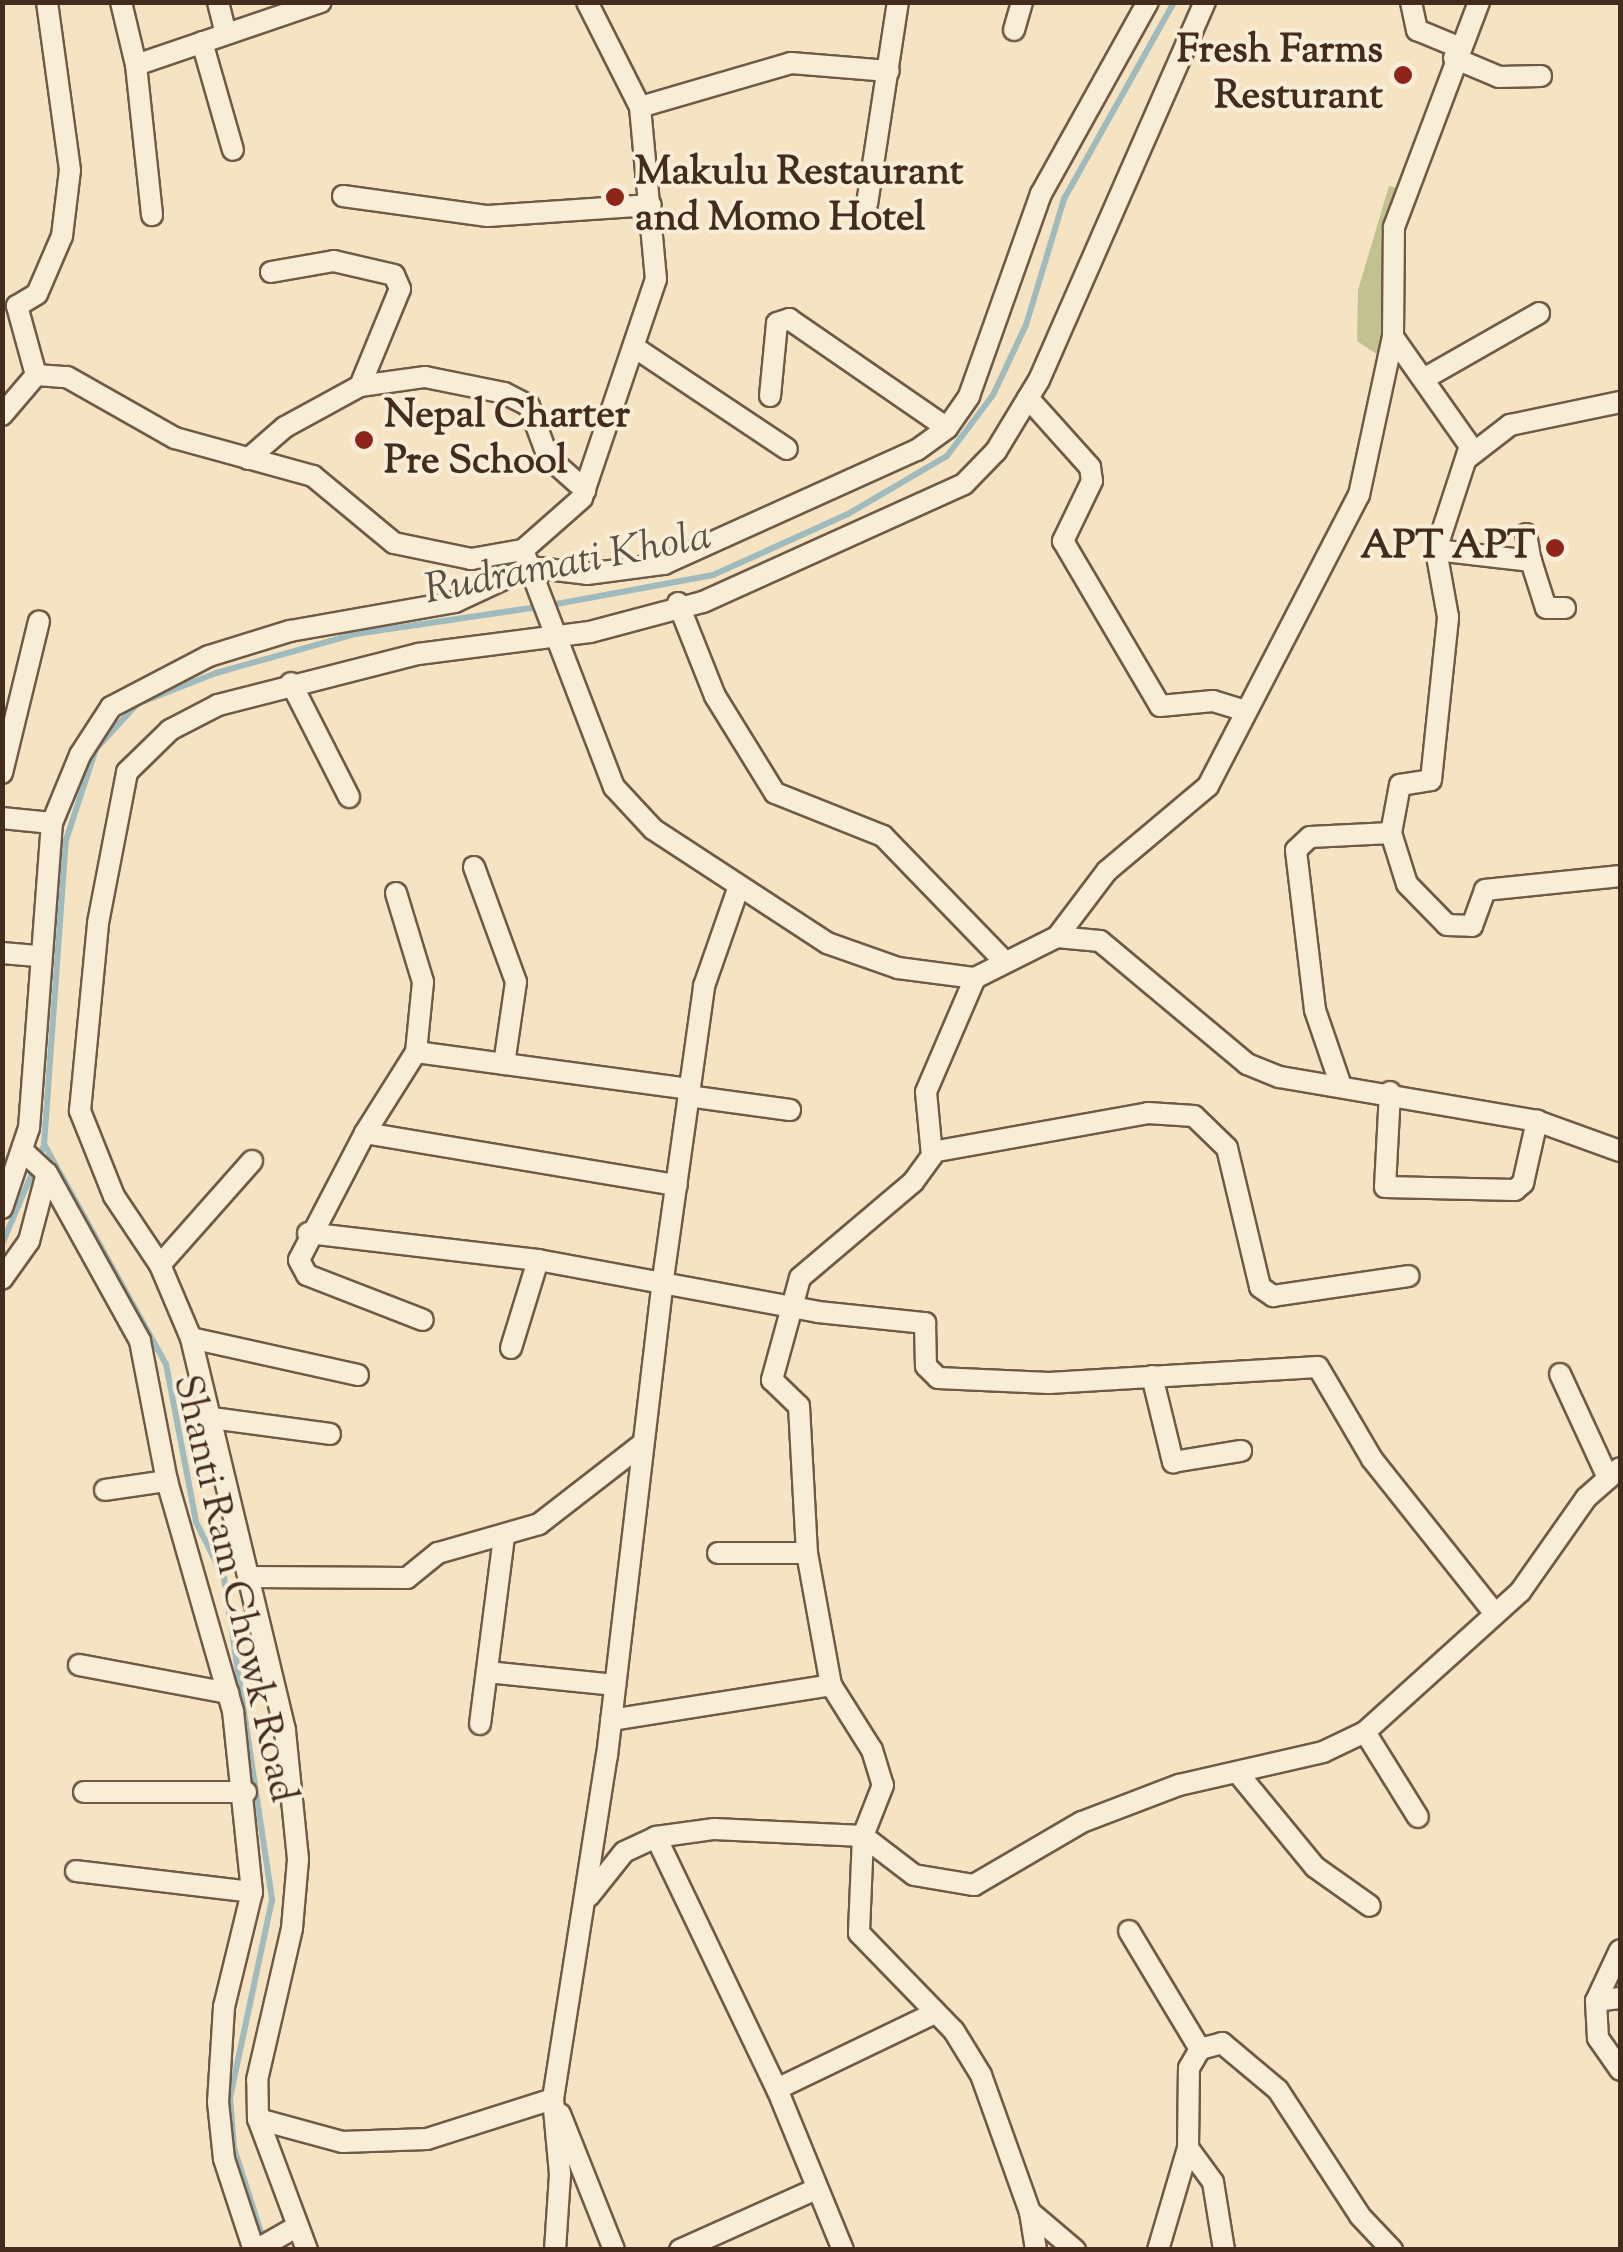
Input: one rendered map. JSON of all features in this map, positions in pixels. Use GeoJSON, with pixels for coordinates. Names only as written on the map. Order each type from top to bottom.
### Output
{"type":"FeatureCollection","features":[{"type":"Feature","properties":{"kind":"street"},"geometry":{"type":"LineString","coordinates":[[36,375],[17,306],[37,294],[62,236],[70,170],[47,2]]}},
{"type":"Feature","properties":{"kind":"street"},"geometry":{"type":"LineString","coordinates":[[121,2],[136,65],[152,215]]}},
{"type":"Feature","properties":{"kind":"street"},"geometry":{"type":"LineString","coordinates":[[218,2],[226,32]]}},
{"type":"Feature","properties":{"kind":"street"},"geometry":{"type":"LineString","coordinates":[[2,1208],[23,1151],[52,823],[80,755],[125,696],[209,656],[290,631],[455,602],[529,566],[585,490],[637,349],[656,279],[640,107],[587,2]]}},
{"type":"Feature","properties":{"kind":"street"},"geometry":{"type":"LineString","coordinates":[[867,204],[898,2]]}},
{"type":"Feature","properties":{"kind":"street"},"geometry":{"type":"LineString","coordinates":[[1014,30],[1022,2]]}},
{"type":"Feature","properties":{"kind":"street"},"geometry":{"type":"LineString","coordinates":[[36,375],[68,378],[134,421],[313,476],[394,543],[472,559],[587,574],[664,564],[862,478],[947,428],[984,360],[1041,194],[1148,2]]}},
{"type":"Feature","properties":{"kind":"street"},"geometry":{"type":"LineString","coordinates":[[307,2250],[289,2230],[258,2119],[257,2080],[292,1928],[298,1859],[285,1730],[251,1578],[218,1468],[212,1418],[191,1338],[160,1265],[114,1196],[80,1111],[116,805],[127,772],[170,730],[291,683],[678,602],[703,602],[964,484],[1028,398],[1105,218],[1152,139],[1204,2]]}},
{"type":"Feature","properties":{"kind":"street"},"geometry":{"type":"LineString","coordinates":[[1411,2],[1417,30],[1499,76],[1541,76]]}},
{"type":"Feature","properties":{"kind":"street"},"geometry":{"type":"LineString","coordinates":[[1056,938],[1106,871],[1208,786],[1242,710],[1358,495],[1394,336],[1394,228],[1456,52],[1479,2]]}},
{"type":"Feature","properties":{"kind":"street"},"geometry":{"type":"LineString","coordinates":[[136,65],[315,3]]}},
{"type":"Feature","properties":{"kind":"street"},"geometry":{"type":"LineString","coordinates":[[202,42],[233,150]]}},
{"type":"Feature","properties":{"kind":"street"},"geometry":{"type":"LineString","coordinates":[[640,107],[792,63],[889,71]]}},
{"type":"Feature","properties":{"kind":"street"},"geometry":{"type":"LineString","coordinates":[[343,196],[488,216],[651,204]]}},
{"type":"Feature","properties":{"kind":"street"},"geometry":{"type":"LineString","coordinates":[[271,272],[334,261],[394,275],[400,289],[360,386]]}},
{"type":"Feature","properties":{"kind":"street"},"geometry":{"type":"LineString","coordinates":[[1427,377],[1539,313]]}},
{"type":"Feature","properties":{"kind":"street"},"geometry":{"type":"LineString","coordinates":[[770,396],[777,323],[789,319],[947,428]]}},
{"type":"Feature","properties":{"kind":"street"},"geometry":{"type":"LineString","coordinates":[[1394,336],[1427,377],[1470,446],[1436,550],[1448,618],[1431,780],[1400,785],[1391,833],[1407,884],[1447,925],[1472,926],[1485,890],[1620,876]]}},
{"type":"Feature","properties":{"kind":"street"},"geometry":{"type":"LineString","coordinates":[[637,349],[787,449]]}},
{"type":"Feature","properties":{"kind":"street"},"geometry":{"type":"LineString","coordinates":[[2,415],[36,375]]}},
{"type":"Feature","properties":{"kind":"street"},"geometry":{"type":"LineString","coordinates":[[248,458],[285,427],[360,386],[425,378],[504,393],[530,406],[548,457],[585,490]]}},
{"type":"Feature","properties":{"kind":"street"},"geometry":{"type":"LineString","coordinates":[[1028,398],[1090,467],[1092,481],[1063,542],[1160,706],[1213,702],[1242,710]]}},
{"type":"Feature","properties":{"kind":"street"},"geometry":{"type":"LineString","coordinates":[[1466,459],[1510,425],[1620,402]]}},
{"type":"Feature","properties":{"kind":"street"},"geometry":{"type":"LineString","coordinates":[[1526,534],[1546,608],[1565,608]]}},
{"type":"Feature","properties":{"kind":"street"},"geometry":{"type":"LineString","coordinates":[[1436,550],[1531,561]]}},
{"type":"Feature","properties":{"kind":"street"},"geometry":{"type":"LineString","coordinates":[[529,566],[550,630],[614,787],[653,829],[738,889],[826,943],[898,968],[974,978],[1056,938],[1100,941],[1247,1064],[1280,1077],[1340,1083],[1537,1121],[1620,1151]]}},
{"type":"Feature","properties":{"kind":"street"},"geometry":{"type":"LineString","coordinates":[[678,602],[714,696],[774,793],[883,836],[1004,961]]}},
{"type":"Feature","properties":{"kind":"street"},"geometry":{"type":"LineString","coordinates":[[2,773],[40,621]]}},
{"type":"Feature","properties":{"kind":"street"},"geometry":{"type":"LineString","coordinates":[[291,683],[349,797]]}},
{"type":"Feature","properties":{"kind":"street"},"geometry":{"type":"LineString","coordinates":[[2,818],[52,823]]}},
{"type":"Feature","properties":{"kind":"street"},"geometry":{"type":"LineString","coordinates":[[1340,1083],[1314,1010],[1296,850],[1310,838],[1391,833]]}},
{"type":"Feature","properties":{"kind":"street"},"geometry":{"type":"LineString","coordinates":[[474,866],[516,982],[504,1064]]}},
{"type":"Feature","properties":{"kind":"street"},"geometry":{"type":"LineString","coordinates":[[554,2250],[560,2174],[552,2099],[587,1898],[688,1093],[704,986],[738,889]]}},
{"type":"Feature","properties":{"kind":"street"},"geometry":{"type":"LineString","coordinates":[[396,894],[424,982],[416,1052],[308,1233],[299,1260],[306,1275],[423,1320]]}},
{"type":"Feature","properties":{"kind":"street"},"geometry":{"type":"LineString","coordinates":[[2,953],[40,956]]}},
{"type":"Feature","properties":{"kind":"street"},"geometry":{"type":"LineString","coordinates":[[974,978],[926,1092],[932,1152],[913,1182],[800,1278],[772,1380],[799,1406],[807,1553],[831,1684],[872,1750],[882,1785],[863,1836],[859,1933],[900,1970],[931,2015],[954,2031],[981,2075],[1030,2212],[1036,2250]]}},
{"type":"Feature","properties":{"kind":"street"},"geometry":{"type":"LineString","coordinates":[[416,1052],[790,1110]]}},
{"type":"Feature","properties":{"kind":"street"},"geometry":{"type":"LineString","coordinates":[[1390,1092],[1385,1186],[1515,1190],[1524,1183],[1537,1121]]}},
{"type":"Feature","properties":{"kind":"street"},"geometry":{"type":"LineString","coordinates":[[932,1152],[1148,1112],[1194,1116],[1228,1148],[1260,1287],[1272,1296],[1409,1276]]}},
{"type":"Feature","properties":{"kind":"street"},"geometry":{"type":"LineString","coordinates":[[365,1133],[677,1185]]}},
{"type":"Feature","properties":{"kind":"street","name":"Shanti Ram Chowk Road"},"geometry":{"type":"LineString","coordinates":[[23,1151],[47,1173],[140,1341],[166,1480],[228,1693],[246,1792],[252,1892],[224,2007],[218,2102],[224,2158],[257,2249]]}},
{"type":"Feature","properties":{"kind":"street"},"geometry":{"type":"LineString","coordinates":[[160,1265],[252,1162]]}},
{"type":"Feature","properties":{"kind":"street"},"geometry":{"type":"LineString","coordinates":[[2,1279],[29,1240],[47,1173]]}},
{"type":"Feature","properties":{"kind":"street"},"geometry":{"type":"LineString","coordinates":[[308,1233],[538,1260],[663,1279],[792,1306],[925,1322],[926,1366],[938,1378],[1049,1383],[1318,1367],[1372,1459],[1492,1611]]}},
{"type":"Feature","properties":{"kind":"street"},"geometry":{"type":"LineString","coordinates":[[511,1348],[538,1260]]}},
{"type":"Feature","properties":{"kind":"street"},"geometry":{"type":"LineString","coordinates":[[191,1338],[358,1375]]}},
{"type":"Feature","properties":{"kind":"street"},"geometry":{"type":"LineString","coordinates":[[587,1898],[624,1852],[656,1837],[714,1829],[863,1836],[914,1875],[974,1885],[1082,1822],[1237,1772],[1324,1752],[1364,1732],[1492,1611],[1536,1576],[1586,1498],[1614,1473],[1560,1374]]}},
{"type":"Feature","properties":{"kind":"street"},"geometry":{"type":"LineString","coordinates":[[1152,1376],[1173,1462],[1241,1451]]}},
{"type":"Feature","properties":{"kind":"street"},"geometry":{"type":"LineString","coordinates":[[212,1418],[330,1434]]}},
{"type":"Feature","properties":{"kind":"street"},"geometry":{"type":"LineString","coordinates":[[251,1578],[407,1578],[438,1552],[504,1536],[574,1501],[641,1445]]}},
{"type":"Feature","properties":{"kind":"street"},"geometry":{"type":"LineString","coordinates":[[105,1490],[166,1480]]}},
{"type":"Feature","properties":{"kind":"street"},"geometry":{"type":"LineString","coordinates":[[480,1724],[504,1536]]}},
{"type":"Feature","properties":{"kind":"street"},"geometry":{"type":"LineString","coordinates":[[718,1554],[807,1553]]}},
{"type":"Feature","properties":{"kind":"street"},"geometry":{"type":"LineString","coordinates":[[80,1665],[228,1693]]}},
{"type":"Feature","properties":{"kind":"street"},"geometry":{"type":"LineString","coordinates":[[487,1672],[615,1685]]}},
{"type":"Feature","properties":{"kind":"street"},"geometry":{"type":"LineString","coordinates":[[611,1720],[831,1684]]}},
{"type":"Feature","properties":{"kind":"street"},"geometry":{"type":"LineString","coordinates":[[1364,1732],[1418,1817]]}},
{"type":"Feature","properties":{"kind":"street"},"geometry":{"type":"LineString","coordinates":[[1237,1772],[1316,1867],[1370,1906]]}},
{"type":"Feature","properties":{"kind":"street"},"geometry":{"type":"LineString","coordinates":[[84,1792],[246,1792]]}},
{"type":"Feature","properties":{"kind":"street"},"geometry":{"type":"LineString","coordinates":[[656,1837],[777,2089],[814,2190],[842,2250]]}},
{"type":"Feature","properties":{"kind":"street"},"geometry":{"type":"LineString","coordinates":[[76,1871],[252,1892]]}},
{"type":"Feature","properties":{"kind":"street"},"geometry":{"type":"LineString","coordinates":[[1129,1931],[1200,2049]]}},
{"type":"Feature","properties":{"kind":"street"},"geometry":{"type":"LineString","coordinates":[[1620,1950],[1596,2002],[1598,2038],[1620,2070]]}},
{"type":"Feature","properties":{"kind":"street"},"geometry":{"type":"LineString","coordinates":[[1596,2002],[1620,1998]]}},
{"type":"Feature","properties":{"kind":"street"},"geometry":{"type":"LineString","coordinates":[[777,2089],[931,2015]]}},
{"type":"Feature","properties":{"kind":"street"},"geometry":{"type":"LineString","coordinates":[[1200,2049],[1232,2046],[1278,2090],[1360,2216],[1392,2250]]}},
{"type":"Feature","properties":{"kind":"street"},"geometry":{"type":"LineString","coordinates":[[1158,2250],[1188,2148],[1189,2068],[1200,2049]]}},
{"type":"Feature","properties":{"kind":"street"},"geometry":{"type":"LineString","coordinates":[[258,2119],[342,2142],[427,2139],[552,2099]]}},
{"type":"Feature","properties":{"kind":"street"},"geometry":{"type":"LineString","coordinates":[[552,2099],[614,2250]]}},
{"type":"Feature","properties":{"kind":"street"},"geometry":{"type":"LineString","coordinates":[[1188,2148],[1213,2182],[1224,2250]]}},
{"type":"Feature","properties":{"kind":"street"},"geometry":{"type":"LineString","coordinates":[[680,2250],[814,2190]]}},
{"type":"Feature","properties":{"kind":"street"},"geometry":{"type":"LineString","coordinates":[[1030,2212],[1075,2250]]}},
{"type":"Feature","properties":{"kind":"street"},"geometry":{"type":"LineString","coordinates":[[257,2249],[289,2230]]}},
{"type":"Feature","properties":{"kind":"green space"},"geometry":{"type":"Polygon","coordinates":[[[1389,186],[1402,189],[1389,212],[1381,357],[1357,341],[1358,290],[1389,186]]]}},
{"type":"Feature","properties":{"kind":"waterway","name":"Rudramati Khola"},"geometry":{"type":"LineString","coordinates":[[551,605],[713,575],[848,514],[947,456],[993,395],[1026,325],[1064,199],[1174,2]]}},
{"type":"Feature","properties":{"kind":"waterway","name":"Rudramati Khola"},"geometry":{"type":"LineString","coordinates":[[2,1244],[44,1145],[66,840],[96,749],[137,704],[216,673],[355,634],[538,607]]}},
{"type":"Feature","properties":{"kind":"waterway"},"geometry":{"type":"LineString","coordinates":[[45,1146],[166,1364],[196,1522],[224,1578],[272,1900],[230,2097],[234,2148],[263,2239]]}},
{"type":"Feature","properties":{"kind":"place","name":"Fresh Farms Resturant"},"geometry":{"type":"Point","coordinates":[1403,75]}},
{"type":"Feature","properties":{"kind":"place","name":"Makulu Restaurant and Momo Hotel"},"geometry":{"type":"Point","coordinates":[615,197]}},
{"type":"Feature","properties":{"kind":"place","name":"Nepal Charter Pre School"},"geometry":{"type":"Point","coordinates":[364,440]}},
{"type":"Feature","properties":{"kind":"place","name":"APT APT"},"geometry":{"type":"Point","coordinates":[1555,548]}}]}
